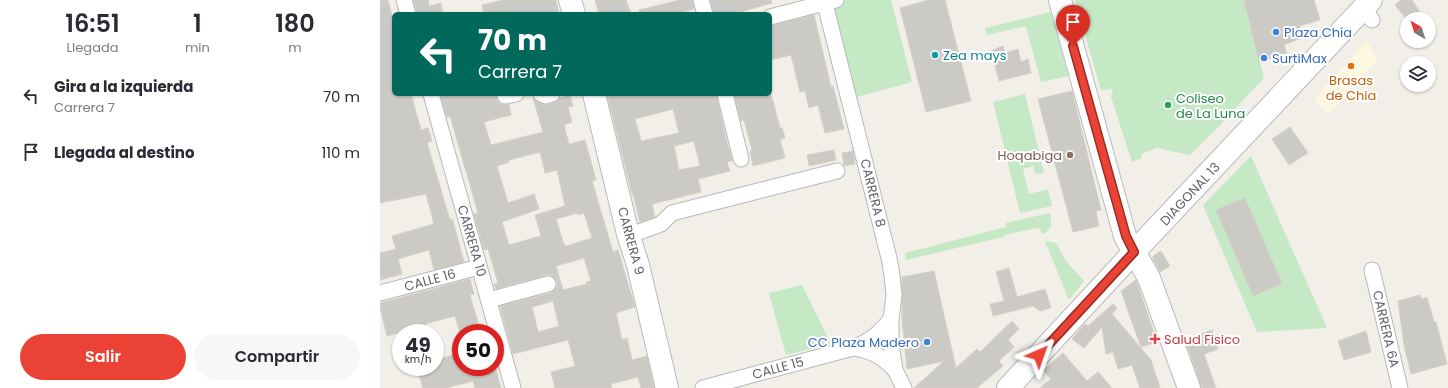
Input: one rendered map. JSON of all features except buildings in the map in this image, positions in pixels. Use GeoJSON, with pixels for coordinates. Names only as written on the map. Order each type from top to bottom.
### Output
{"type":"FeatureCollection","features":[{"type":"Feature","properties":{"kind":"main road"},"geometry":{"type":"LineString","coordinates":[[570,0],[573,12]]}},
{"type":"Feature","properties":{"kind":"main road"},"geometry":{"type":"LineString","coordinates":[[1060,0],[1123,228],[1128,241],[1149,278],[1189,388]]}},
{"type":"Feature","properties":{"kind":"main road"},"geometry":{"type":"LineString","coordinates":[[1068,0],[1132,233],[1142,238],[1153,232]]}},
{"type":"Feature","properties":{"kind":"main road","name":"DIAGONAL 13"},"geometry":{"type":"LineString","coordinates":[[1008,388],[1153,232],[1369,9]]}},
{"type":"Feature","properties":{"kind":"main road","name":"CARRERA 9"},"geometry":{"type":"LineString","coordinates":[[594,96],[628,234],[638,266],[667,388]]}},
{"type":"Feature","properties":{"kind":"street"},"geometry":{"type":"LineString","coordinates":[[404,0],[407,12]]}},
{"type":"Feature","properties":{"kind":"street"},"geometry":{"type":"LineString","coordinates":[[702,0],[705,12]]}},
{"type":"Feature","properties":{"kind":"street"},"geometry":{"type":"LineString","coordinates":[[772,16],[828,1]]}},
{"type":"Feature","properties":{"kind":"street","name":"CARRERA 8"},"geometry":{"type":"LineString","coordinates":[[828,1],[889,258],[894,295],[891,319],[891,344],[895,370],[904,388]]}},
{"type":"Feature","properties":{"kind":"street","name":"CARRERA 10"},"geometry":{"type":"LineString","coordinates":[[432,96],[513,388]]}},
{"type":"Feature","properties":{"kind":"street"},"geometry":{"type":"LineString","coordinates":[[725,96],[741,159]]}},
{"type":"Feature","properties":{"kind":"street"},"geometry":{"type":"LineString","coordinates":[[628,234],[639,232],[661,224],[672,213],[838,170]]}},
{"type":"Feature","properties":{"kind":"street","name":"CALLE 16"},"geometry":{"type":"LineString","coordinates":[[380,293],[479,267]]}},
{"type":"Feature","properties":{"kind":"street","name":"CARRERA 6A"},"geometry":{"type":"LineString","coordinates":[[1372,270],[1400,388]]}},
{"type":"Feature","properties":{"kind":"street"},"geometry":{"type":"LineString","coordinates":[[488,300],[548,284]]}},
{"type":"Feature","properties":{"kind":"street","name":"CALLE 15"},"geometry":{"type":"LineString","coordinates":[[703,388],[853,348],[875,337],[891,319]]}},
{"type":"Feature","properties":{"kind":"street","name":"CALLE 15"},"geometry":{"type":"LineString","coordinates":[[853,348],[877,354],[887,361],[895,370]]}},
{"type":"Feature","properties":{"kind":"shaded area"},"geometry":{"type":"Polygon","coordinates":[[[1367,41],[1378,60],[1328,115],[1314,99],[1367,41]]]}},
{"type":"Feature","properties":{"kind":"green space"},"geometry":{"type":"Polygon","coordinates":[[[836,0],[891,0],[912,82],[849,99],[825,3],[836,0]]]}},
{"type":"Feature","properties":{"kind":"green space"},"geometry":{"type":"Polygon","coordinates":[[[1075,0],[1244,0],[1264,78],[1229,115],[1224,113],[1223,122],[1190,155],[1157,148],[1141,154],[1142,158],[1132,162],[1111,97],[1113,89],[1101,90],[1075,0]]]}},
{"type":"Feature","properties":{"kind":"green space"},"geometry":{"type":"Polygon","coordinates":[[[1051,12],[1068,76],[1041,82],[1026,26],[987,35],[985,28],[1051,12]]]}},
{"type":"Feature","properties":{"kind":"green space"},"geometry":{"type":"Polygon","coordinates":[[[1025,94],[1044,173],[1035,174],[1034,166],[1023,169],[1029,194],[1048,189],[1052,206],[1020,213],[993,102],[1025,94]]]}},
{"type":"Feature","properties":{"kind":"green space"},"geometry":{"type":"Polygon","coordinates":[[[1251,156],[1327,328],[1257,332],[1203,205],[1251,156]]]}},
{"type":"Feature","properties":{"kind":"green space"},"geometry":{"type":"Polygon","coordinates":[[[1050,213],[1051,226],[1042,234],[1040,229],[1037,228],[906,260],[905,253],[1006,227],[1006,223],[1050,213]]]}},
{"type":"Feature","properties":{"kind":"green space"},"geometry":{"type":"Polygon","coordinates":[[[1045,241],[1056,243],[1065,260],[1084,281],[1069,300],[1045,241]]]}},
{"type":"Feature","properties":{"kind":"green space"},"geometry":{"type":"Polygon","coordinates":[[[802,285],[831,344],[786,355],[769,293],[802,285]]]}},
{"type":"Feature","properties":{"kind":"place","name":"Plaza Chía"},"geometry":{"type":"Point","coordinates":[1276,32]}},
{"type":"Feature","properties":{"kind":"place","name":"Zea mays"},"geometry":{"type":"Point","coordinates":[935,55]}},
{"type":"Feature","properties":{"kind":"place","name":"SurtiMax"},"geometry":{"type":"Point","coordinates":[1264,58]}},
{"type":"Feature","properties":{"kind":"place","name":"Brasas de Chia"},"geometry":{"type":"Point","coordinates":[1351,66]}},
{"type":"Feature","properties":{"kind":"place","name":"Coliseo de La Luna"},"geometry":{"type":"Point","coordinates":[1168,105]}},
{"type":"Feature","properties":{"kind":"place","name":"Hoqabiga"},"geometry":{"type":"Point","coordinates":[1070,155]}},
{"type":"Feature","properties":{"kind":"place","name":"Salud Fisico"},"geometry":{"type":"Point","coordinates":[1155,339]}},
{"type":"Feature","properties":{"kind":"place","name":"CC Plaza Madero"},"geometry":{"type":"Point","coordinates":[927,342]}},
{"type":"Feature","properties":{"kind":"route"},"geometry":{"type":"LineString","coordinates":[[1039,355],[1134,252],[1126,236],[1073,46]]}}]}
